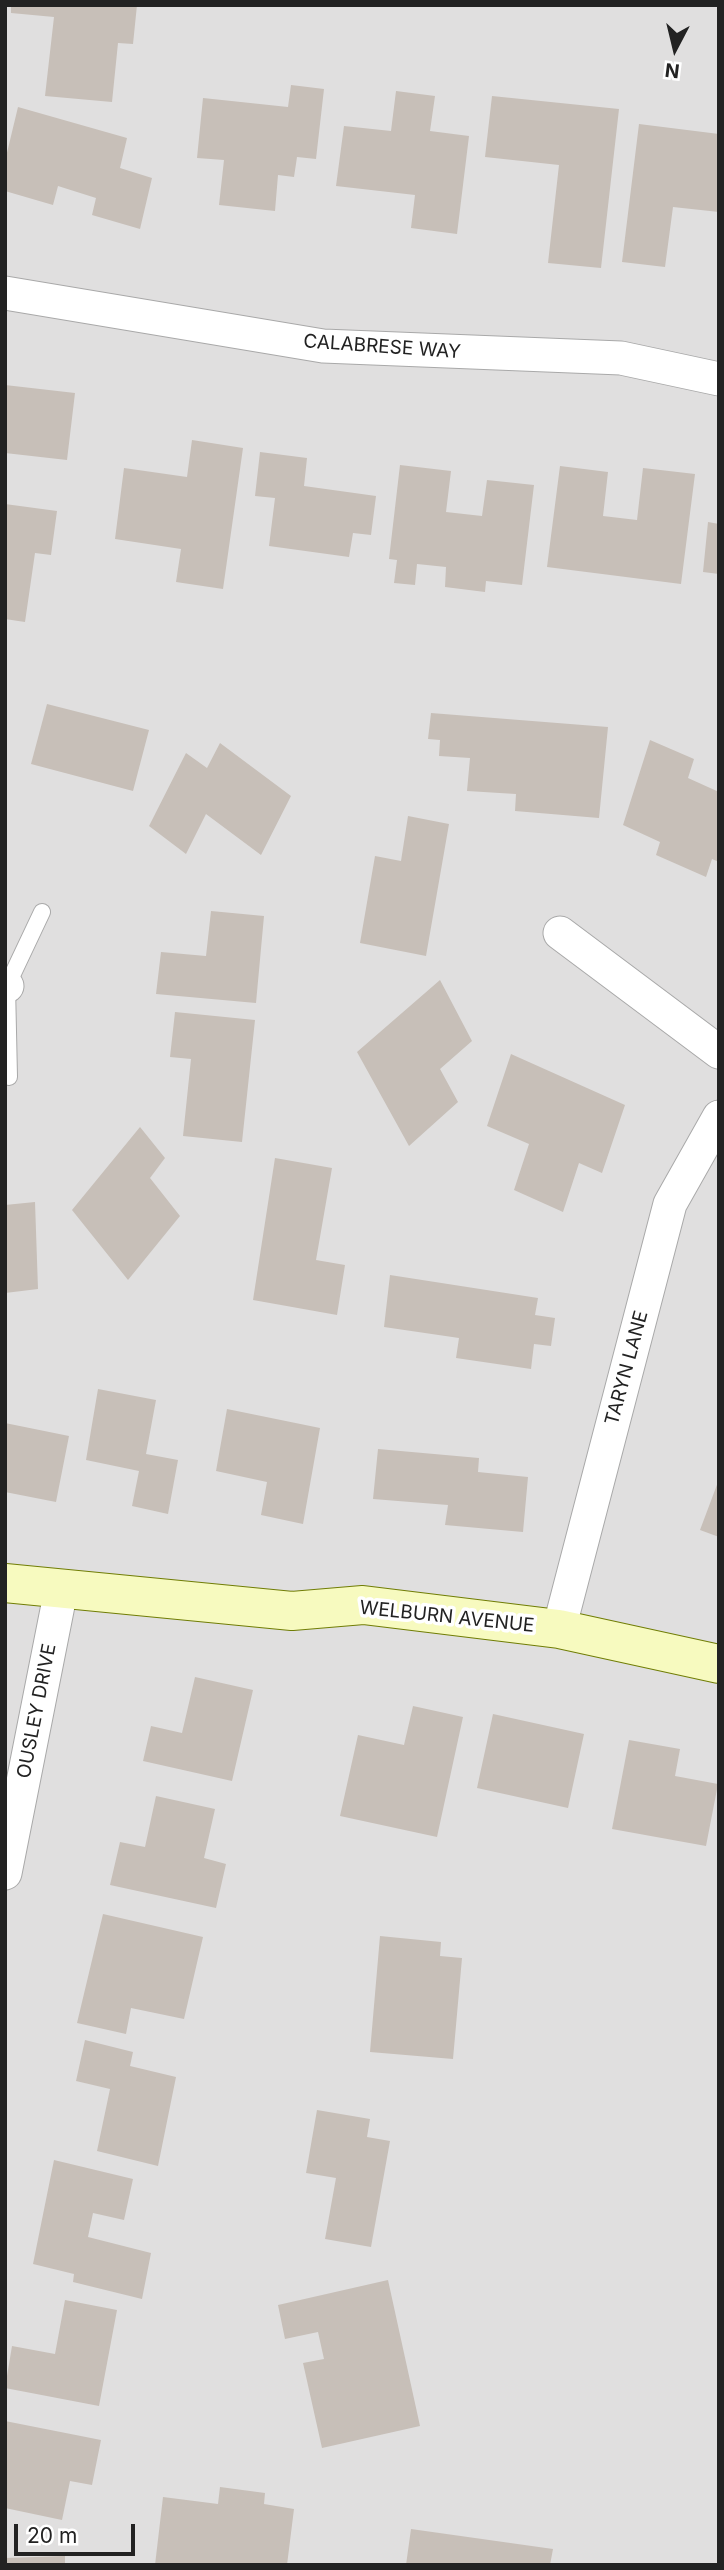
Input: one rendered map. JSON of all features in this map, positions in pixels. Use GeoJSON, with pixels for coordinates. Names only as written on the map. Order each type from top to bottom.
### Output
{"type":"FeatureCollection","features":[{"type":"Feature","properties":{"kind":"street","name":"CALABRESE WAY"},"geometry":{"type":"LineString","coordinates":[[5,293],[323,346],[621,358],[719,379]]}},
{"type":"Feature","properties":{"kind":"street"},"geometry":{"type":"LineString","coordinates":[[560,933],[719,1052]]}},
{"type":"Feature","properties":{"kind":"street","name":"TARYN LANE"},"geometry":{"type":"LineString","coordinates":[[559,1629],[670,1204],[719,1117]]}},
{"type":"Feature","properties":{"kind":"street","name":"WELBURN AVENUE"},"geometry":{"type":"LineString","coordinates":[[5,1583],[292,1611],[363,1605],[559,1629],[719,1664]]}},
{"type":"Feature","properties":{"kind":"street","name":"OUSLEY DRIVE"},"geometry":{"type":"LineString","coordinates":[[5,1873],[61,1590]]}},
{"type":"Feature","properties":{"kind":"lane"},"geometry":{"type":"LineString","coordinates":[[9,1077],[6,985],[42,912]]}},
{"type":"Feature","properties":{"kind":"shaded area"},"geometry":{"type":"Polygon","coordinates":[[[5,5],[719,5],[719,2565],[5,2565],[5,5]]]}},
{"type":"Feature","properties":{"kind":"building"},"geometry":{"type":"Polygon","coordinates":[[[11,5],[137,5],[133,44],[118,43],[112,102],[45,96],[54,17],[11,13],[11,5]]]}},
{"type":"Feature","properties":{"kind":"building"},"geometry":{"type":"Polygon","coordinates":[[[291,85],[324,89],[316,159],[297,157],[294,177],[278,175],[275,211],[219,205],[224,160],[197,158],[203,98],[288,107],[291,85]]]}},
{"type":"Feature","properties":{"kind":"building"},"geometry":{"type":"Polygon","coordinates":[[[396,91],[435,96],[430,131],[469,136],[457,234],[411,228],[415,195],[336,186],[344,126],[391,131],[396,91]]]}},
{"type":"Feature","properties":{"kind":"building"},"geometry":{"type":"Polygon","coordinates":[[[492,96],[619,109],[601,268],[548,263],[559,165],[485,157],[492,96]]]}},
{"type":"Feature","properties":{"kind":"building"},"geometry":{"type":"Polygon","coordinates":[[[18,107],[127,138],[120,168],[152,178],[140,229],[92,215],[96,198],[58,186],[53,205],[5,191],[5,161],[18,107]]]}},
{"type":"Feature","properties":{"kind":"building"},"geometry":{"type":"Polygon","coordinates":[[[639,124],[719,134],[719,212],[673,207],[665,267],[622,262],[639,124]]]}},
{"type":"Feature","properties":{"kind":"building"},"geometry":{"type":"Polygon","coordinates":[[[5,385],[75,393],[67,460],[5,453],[5,385]]]}},
{"type":"Feature","properties":{"kind":"building"},"geometry":{"type":"Polygon","coordinates":[[[192,440],[243,448],[223,589],[176,582],[181,549],[115,539],[124,468],[187,477],[192,440]]]}},
{"type":"Feature","properties":{"kind":"building"},"geometry":{"type":"Polygon","coordinates":[[[260,452],[307,458],[304,486],[376,496],[371,535],[353,533],[349,557],[269,546],[275,498],[255,496],[260,452]]]}},
{"type":"Feature","properties":{"kind":"building"},"geometry":{"type":"Polygon","coordinates":[[[400,465],[451,471],[446,512],[482,516],[487,480],[534,485],[522,585],[486,581],[485,592],[445,587],[446,567],[417,564],[415,585],[394,583],[397,560],[389,559],[400,465]]]}},
{"type":"Feature","properties":{"kind":"building"},"geometry":{"type":"Polygon","coordinates":[[[560,466],[608,472],[603,516],[637,520],[643,468],[695,474],[681,584],[547,567],[560,466]]]}},
{"type":"Feature","properties":{"kind":"building"},"geometry":{"type":"Polygon","coordinates":[[[5,504],[57,511],[51,555],[35,553],[25,622],[5,619],[5,504]]]}},
{"type":"Feature","properties":{"kind":"building"},"geometry":{"type":"Polygon","coordinates":[[[708,522],[719,524],[719,574],[703,572],[708,522]]]}},
{"type":"Feature","properties":{"kind":"building"},"geometry":{"type":"Polygon","coordinates":[[[47,704],[149,730],[133,791],[31,764],[47,704]]]}},
{"type":"Feature","properties":{"kind":"building"},"geometry":{"type":"Polygon","coordinates":[[[431,713],[608,727],[599,818],[515,811],[516,794],[467,791],[470,758],[439,756],[440,740],[428,739],[431,713]]]}},
{"type":"Feature","properties":{"kind":"building"},"geometry":{"type":"Polygon","coordinates":[[[650,740],[694,759],[688,778],[719,792],[719,862],[712,859],[706,877],[656,855],[660,842],[623,825],[650,740]]]}},
{"type":"Feature","properties":{"kind":"building"},"geometry":{"type":"Polygon","coordinates":[[[220,743],[291,796],[261,855],[206,814],[186,854],[149,826],[186,753],[207,768],[220,743]]]}},
{"type":"Feature","properties":{"kind":"building"},"geometry":{"type":"Polygon","coordinates":[[[408,816],[449,824],[426,956],[360,943],[375,856],[401,861],[408,816]]]}},
{"type":"Feature","properties":{"kind":"building"},"geometry":{"type":"Polygon","coordinates":[[[211,911],[264,916],[256,1003],[156,994],[161,952],[206,956],[211,911]]]}},
{"type":"Feature","properties":{"kind":"building"},"geometry":{"type":"Polygon","coordinates":[[[440,980],[472,1041],[440,1069],[458,1102],[409,1146],[357,1052],[440,980]]]}},
{"type":"Feature","properties":{"kind":"building"},"geometry":{"type":"Polygon","coordinates":[[[175,1012],[255,1020],[242,1142],[183,1136],[191,1059],[170,1057],[175,1012]]]}},
{"type":"Feature","properties":{"kind":"building"},"geometry":{"type":"Polygon","coordinates":[[[511,1054],[625,1105],[602,1173],[579,1163],[563,1212],[514,1190],[529,1144],[487,1126],[511,1054]]]}},
{"type":"Feature","properties":{"kind":"building"},"geometry":{"type":"Polygon","coordinates":[[[140,1127],[165,1158],[150,1178],[180,1216],[128,1280],[72,1210],[140,1127]]]}},
{"type":"Feature","properties":{"kind":"building"},"geometry":{"type":"Polygon","coordinates":[[[275,1158],[332,1168],[316,1260],[345,1265],[337,1315],[253,1300],[275,1158]]]}},
{"type":"Feature","properties":{"kind":"building"},"geometry":{"type":"Polygon","coordinates":[[[35,1202],[38,1289],[5,1293],[5,1205],[35,1202]]]}},
{"type":"Feature","properties":{"kind":"building"},"geometry":{"type":"Polygon","coordinates":[[[390,1275],[538,1298],[535,1315],[555,1318],[551,1346],[534,1344],[531,1369],[456,1358],[459,1338],[384,1327],[390,1275]]]}},
{"type":"Feature","properties":{"kind":"building"},"geometry":{"type":"Polygon","coordinates":[[[98,1389],[156,1400],[146,1454],[178,1460],[168,1514],[132,1506],[139,1471],[86,1460],[98,1389]]]}},
{"type":"Feature","properties":{"kind":"building"},"geometry":{"type":"Polygon","coordinates":[[[227,1409],[320,1428],[303,1524],[261,1515],[267,1482],[216,1471],[227,1409]]]}},
{"type":"Feature","properties":{"kind":"building"},"geometry":{"type":"Polygon","coordinates":[[[5,1423],[69,1436],[56,1502],[5,1492],[5,1423]]]}},
{"type":"Feature","properties":{"kind":"building"},"geometry":{"type":"Polygon","coordinates":[[[378,1449],[479,1458],[478,1472],[528,1477],[523,1532],[445,1525],[448,1505],[373,1499],[378,1449]]]}},
{"type":"Feature","properties":{"kind":"building"},"geometry":{"type":"Polygon","coordinates":[[[719,1482],[719,1537],[700,1530],[719,1482]]]}},
{"type":"Feature","properties":{"kind":"building"},"geometry":{"type":"Polygon","coordinates":[[[195,1677],[253,1690],[232,1781],[143,1761],[151,1726],[182,1733],[195,1677]]]}},
{"type":"Feature","properties":{"kind":"building"},"geometry":{"type":"Polygon","coordinates":[[[413,1706],[463,1717],[437,1837],[340,1816],[358,1735],[404,1745],[413,1706]]]}},
{"type":"Feature","properties":{"kind":"building"},"geometry":{"type":"Polygon","coordinates":[[[493,1714],[584,1734],[568,1808],[477,1788],[493,1714]]]}},
{"type":"Feature","properties":{"kind":"building"},"geometry":{"type":"Polygon","coordinates":[[[629,1740],[680,1749],[675,1776],[718,1784],[706,1846],[612,1829],[629,1740]]]}},
{"type":"Feature","properties":{"kind":"building"},"geometry":{"type":"Polygon","coordinates":[[[156,1796],[215,1809],[204,1858],[226,1864],[216,1908],[110,1885],[120,1842],[145,1847],[156,1796]]]}},
{"type":"Feature","properties":{"kind":"building"},"geometry":{"type":"Polygon","coordinates":[[[103,1914],[203,1937],[184,2019],[131,2008],[126,2034],[77,2023],[103,1914]]]}},
{"type":"Feature","properties":{"kind":"building"},"geometry":{"type":"Polygon","coordinates":[[[380,1936],[441,1942],[440,1956],[462,1958],[453,2059],[370,2052],[380,1936]]]}},
{"type":"Feature","properties":{"kind":"building"},"geometry":{"type":"Polygon","coordinates":[[[85,2040],[133,2052],[130,2066],[176,2077],[158,2166],[97,2151],[110,2089],[76,2081],[85,2040]]]}},
{"type":"Feature","properties":{"kind":"building"},"geometry":{"type":"Polygon","coordinates":[[[317,2110],[370,2119],[367,2137],[390,2141],[371,2247],[325,2239],[336,2178],[306,2173],[317,2110]]]}},
{"type":"Feature","properties":{"kind":"building"},"geometry":{"type":"Polygon","coordinates":[[[54,2160],[133,2179],[124,2220],[93,2213],[88,2237],[151,2253],[142,2299],[73,2282],[74,2274],[33,2264],[54,2160]]]}},
{"type":"Feature","properties":{"kind":"building"},"geometry":{"type":"Polygon","coordinates":[[[388,2280],[420,2426],[322,2448],[303,2363],[324,2359],[318,2332],[285,2339],[278,2305],[388,2280]]]}},
{"type":"Feature","properties":{"kind":"building"},"geometry":{"type":"Polygon","coordinates":[[[65,2300],[117,2310],[99,2406],[5,2388],[12,2346],[55,2354],[65,2300]]]}},
{"type":"Feature","properties":{"kind":"building"},"geometry":{"type":"Polygon","coordinates":[[[5,2421],[101,2440],[92,2485],[70,2481],[62,2520],[5,2508],[5,2421]]]}},
{"type":"Feature","properties":{"kind":"building"},"geometry":{"type":"Polygon","coordinates":[[[220,2487],[265,2493],[264,2504],[294,2509],[287,2565],[155,2565],[163,2497],[218,2504],[220,2487]]]}},
{"type":"Feature","properties":{"kind":"building"},"geometry":{"type":"Polygon","coordinates":[[[411,2529],[553,2549],[550,2565],[406,2565],[411,2529]]]}},
{"type":"Feature","properties":{"kind":"building"},"geometry":{"type":"Polygon","coordinates":[[[65,2556],[65,2565],[5,2565],[5,2558],[65,2556]]]}}]}
